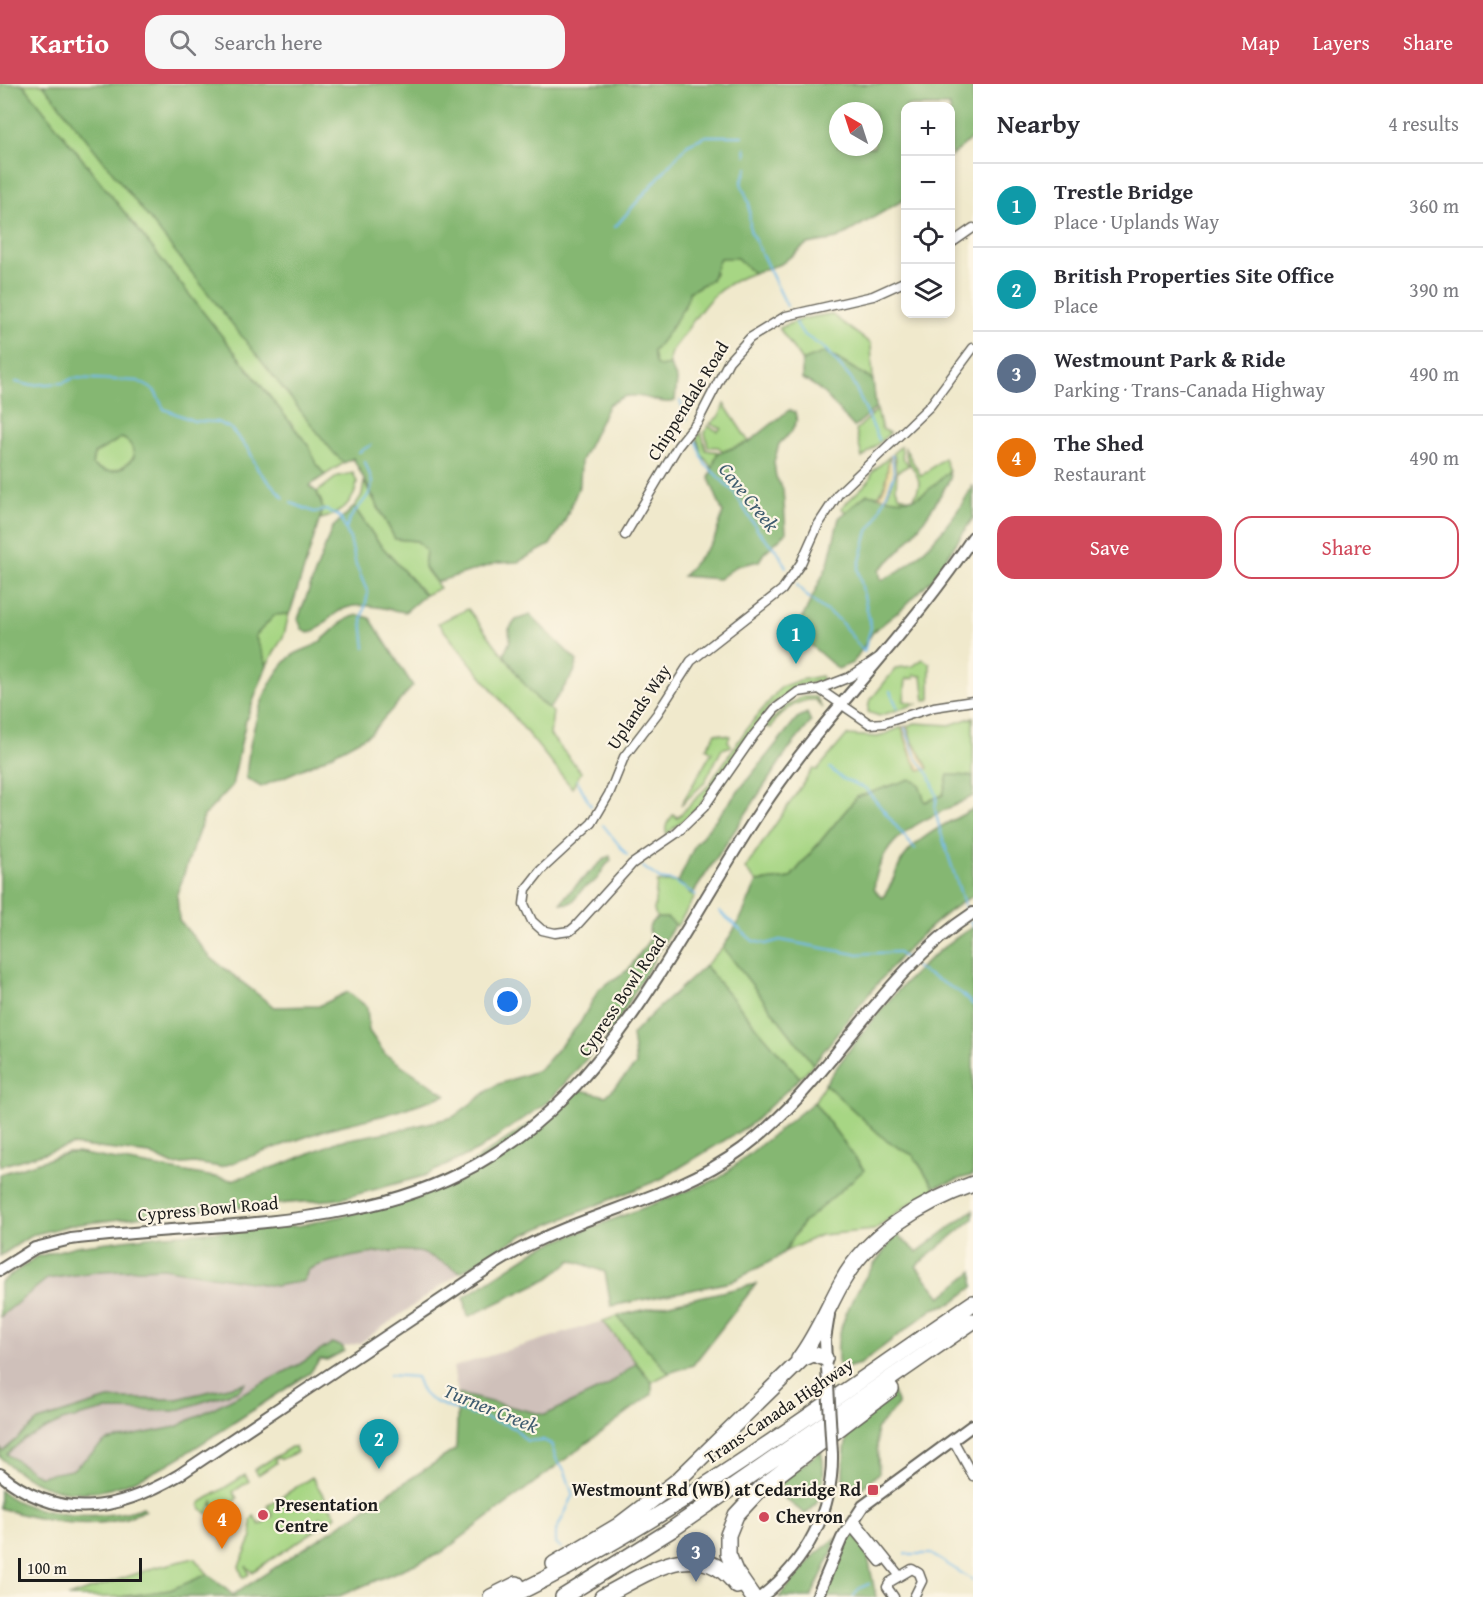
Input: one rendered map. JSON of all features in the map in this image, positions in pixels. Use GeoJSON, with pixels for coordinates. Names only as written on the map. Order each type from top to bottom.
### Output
{"type":"FeatureCollection","features":[{"type":"Feature","properties":{"kind":"highway"},"geometry":{"type":"LineString","coordinates":[[785,1375],[819,1330],[848,1273],[870,1247],[923,1207],[973,1184]]}},
{"type":"Feature","properties":{"kind":"highway","name":"Trans-Canada Highway"},"geometry":{"type":"LineString","coordinates":[[509,1597],[580,1562],[662,1514],[973,1303]]}},
{"type":"Feature","properties":{"kind":"highway"},"geometry":{"type":"LineString","coordinates":[[753,1597],[735,1571],[728,1554],[730,1524],[742,1506],[777,1475],[973,1323]]}},
{"type":"Feature","properties":{"kind":"highway","name":"Trans-Canada Highway"},"geometry":{"type":"LineString","coordinates":[[563,1597],[671,1530],[973,1323]]}},
{"type":"Feature","properties":{"kind":"highway"},"geometry":{"type":"LineString","coordinates":[[491,1597],[589,1544],[639,1512],[694,1466],[785,1375],[808,1356],[826,1363]]}},
{"type":"Feature","properties":{"kind":"highway"},"geometry":{"type":"LineString","coordinates":[[602,1597],[668,1564],[688,1559],[718,1568],[746,1597]]}},
{"type":"Feature","properties":{"kind":"street"},"geometry":{"type":"LineString","coordinates":[[955,241],[973,228]]}},
{"type":"Feature","properties":{"kind":"street","name":"Chippendale Road"},"geometry":{"type":"LineString","coordinates":[[625,535],[678,446],[698,421],[729,361],[750,338],[786,316],[873,296],[901,283]]}},
{"type":"Feature","properties":{"kind":"street","name":"Uplands Way"},"geometry":{"type":"LineString","coordinates":[[884,655],[845,680],[819,689],[798,692],[775,709],[704,807],[676,832],[632,864],[576,927],[570,931],[555,933],[542,930],[532,921],[524,904],[526,889],[541,870],[592,823],[609,794],[624,757],[657,714],[691,661],[782,590],[801,563],[818,525],[839,493],[930,406],[973,348]]}},
{"type":"Feature","properties":{"kind":"street","name":"Cypress Bowl Road"},"geometry":{"type":"LineString","coordinates":[[0,1270],[35,1248],[71,1239],[294,1218],[373,1204],[438,1182],[514,1140],[561,1103],[621,1034],[762,808],[796,760],[934,594],[973,537]]}},
{"type":"Feature","properties":{"kind":"street"},"geometry":{"type":"LineString","coordinates":[[819,689],[866,723],[875,724],[934,706],[973,701]]}},
{"type":"Feature","properties":{"kind":"street"},"geometry":{"type":"LineString","coordinates":[[0,1474],[38,1498],[69,1506],[110,1505],[148,1493],[195,1464],[460,1286],[517,1251],[558,1232],[663,1193],[703,1174],[741,1149],[776,1120],[896,981],[930,947],[973,913]]}},
{"type":"Feature","properties":{"kind":"street"},"geometry":{"type":"LineString","coordinates":[[761,1597],[795,1562],[818,1529],[828,1500],[832,1454],[826,1330],[836,1294]]}},
{"type":"Feature","properties":{"kind":"street"},"geometry":{"type":"LineString","coordinates":[[817,1597],[852,1522],[863,1506],[887,1486],[973,1425]]}},
{"type":"Feature","properties":{"kind":"street"},"geometry":{"type":"LineString","coordinates":[[953,1440],[973,1476]]}},
{"type":"Feature","properties":{"kind":"street"},"geometry":{"type":"LineString","coordinates":[[852,1522],[897,1577]]}},
{"type":"Feature","properties":{"kind":"street"},"geometry":{"type":"LineString","coordinates":[[894,1597],[887,1587],[897,1577],[912,1569],[919,1573],[922,1581],[914,1597]]}},
{"type":"Feature","properties":{"kind":"shaded area"},"geometry":{"type":"Polygon","coordinates":[[[419,1252],[461,1272],[360,1343],[343,1347],[332,1343],[300,1364],[176,1427],[106,1441],[72,1470],[39,1476],[0,1448],[0,1317],[47,1279],[103,1271],[163,1268],[275,1286],[325,1261],[381,1253],[419,1252]]]}},
{"type":"Feature","properties":{"kind":"shaded area"},"geometry":{"type":"Polygon","coordinates":[[[603,1321],[636,1363],[607,1386],[545,1415],[458,1394],[453,1367],[603,1321]]]}},
{"type":"Feature","properties":{"kind":"green space"},"geometry":{"type":"Polygon","coordinates":[[[0,84],[23,84],[308,445],[316,464],[325,475],[309,486],[317,492],[323,509],[291,610],[289,614],[275,615],[255,636],[267,665],[246,720],[232,786],[204,816],[177,894],[179,920],[210,957],[274,1007],[319,1006],[348,992],[367,1007],[369,1031],[385,1054],[446,1095],[385,1115],[331,1128],[221,1167],[194,1163],[173,1165],[150,1154],[72,1145],[0,1166],[0,84]],[[121,438],[94,454],[92,465],[114,471],[134,457],[131,445],[121,438]]]}},
{"type":"Feature","properties":{"kind":"green space"},"geometry":{"type":"Polygon","coordinates":[[[23,84],[43,84],[344,463],[325,475],[316,464],[308,445],[23,84]]]}},
{"type":"Feature","properties":{"kind":"green space"},"geometry":{"type":"Polygon","coordinates":[[[43,84],[973,84],[973,137],[955,153],[955,102],[901,102],[901,201],[837,239],[807,244],[781,264],[753,273],[737,258],[720,258],[711,280],[689,292],[675,322],[653,351],[655,363],[660,367],[670,365],[677,380],[675,401],[663,402],[634,396],[609,404],[581,461],[580,484],[564,523],[550,545],[518,562],[497,563],[437,582],[424,567],[426,551],[417,541],[395,539],[353,458],[344,463],[43,84]]]}},
{"type":"Feature","properties":{"kind":"green space"},"geometry":{"type":"Polygon","coordinates":[[[731,256],[737,258],[753,273],[729,284],[711,298],[672,350],[670,365],[660,367],[655,363],[653,351],[678,314],[684,309],[689,292],[704,284],[715,274],[715,266],[720,258],[731,256]]]}},
{"type":"Feature","properties":{"kind":"green space"},"geometry":{"type":"Polygon","coordinates":[[[831,314],[871,344],[873,380],[826,352],[802,361],[779,328],[802,319],[831,314]]]}},
{"type":"Feature","properties":{"kind":"green space"},"geometry":{"type":"Polygon","coordinates":[[[825,352],[873,380],[876,408],[854,427],[824,393],[802,379],[802,361],[825,352]]]}},
{"type":"Feature","properties":{"kind":"green space"},"geometry":{"type":"Polygon","coordinates":[[[724,404],[749,442],[723,451],[718,447],[708,447],[705,433],[708,426],[718,431],[721,428],[710,424],[720,415],[724,404]]]}},
{"type":"Feature","properties":{"kind":"green space"},"geometry":{"type":"Polygon","coordinates":[[[789,410],[795,412],[797,420],[792,431],[779,444],[774,462],[776,477],[783,489],[786,533],[764,553],[759,561],[737,566],[719,579],[683,576],[714,540],[723,513],[709,478],[717,454],[749,442],[789,410]]]}},
{"type":"Feature","properties":{"kind":"green space"},"geometry":{"type":"Polygon","coordinates":[[[877,410],[882,429],[890,433],[862,458],[856,430],[877,410]]]}},
{"type":"Feature","properties":{"kind":"green space"},"geometry":{"type":"Polygon","coordinates":[[[701,432],[706,450],[720,452],[712,468],[702,455],[697,438],[701,432]]]}},
{"type":"Feature","properties":{"kind":"green space"},"geometry":{"type":"Polygon","coordinates":[[[121,438],[132,447],[134,457],[129,462],[119,469],[109,471],[92,465],[94,454],[121,438]]]}},
{"type":"Feature","properties":{"kind":"green space"},"geometry":{"type":"Polygon","coordinates":[[[901,446],[903,459],[909,465],[897,472],[896,489],[900,496],[910,499],[906,501],[886,498],[896,460],[893,453],[901,446]]]}},
{"type":"Feature","properties":{"kind":"green space"},"geometry":{"type":"Polygon","coordinates":[[[905,448],[921,476],[944,458],[949,471],[927,493],[912,500],[919,484],[916,473],[906,456],[905,448]]]}},
{"type":"Feature","properties":{"kind":"green space"},"geometry":{"type":"Polygon","coordinates":[[[889,457],[888,478],[879,496],[867,494],[846,512],[841,508],[869,481],[873,471],[889,457]]]}},
{"type":"Feature","properties":{"kind":"green space"},"geometry":{"type":"Polygon","coordinates":[[[949,471],[950,479],[927,516],[910,539],[879,570],[881,580],[907,565],[934,540],[957,512],[973,485],[973,518],[933,578],[903,608],[873,632],[853,663],[838,669],[800,636],[800,623],[828,564],[839,518],[867,494],[904,500],[920,496],[949,471]]]}},
{"type":"Feature","properties":{"kind":"green space"},"geometry":{"type":"Polygon","coordinates":[[[353,473],[357,482],[350,501],[340,511],[321,519],[322,503],[317,492],[338,476],[353,473]]]}},
{"type":"Feature","properties":{"kind":"green space"},"geometry":{"type":"Polygon","coordinates":[[[364,482],[395,539],[417,541],[426,551],[424,567],[440,588],[425,595],[378,542],[354,507],[362,495],[364,482]]]}},
{"type":"Feature","properties":{"kind":"green space"},"geometry":{"type":"Polygon","coordinates":[[[354,507],[378,542],[425,595],[405,612],[369,606],[343,609],[319,628],[308,633],[302,629],[298,619],[332,528],[354,507]]]}},
{"type":"Feature","properties":{"kind":"green space"},"geometry":{"type":"Polygon","coordinates":[[[468,609],[539,702],[553,712],[550,735],[581,772],[572,788],[438,623],[468,609]]]}},
{"type":"Feature","properties":{"kind":"green space"},"geometry":{"type":"Polygon","coordinates":[[[275,614],[289,614],[284,635],[267,665],[255,636],[275,614]]]}},
{"type":"Feature","properties":{"kind":"green space"},"geometry":{"type":"Polygon","coordinates":[[[359,615],[370,618],[413,686],[370,734],[318,762],[261,787],[246,778],[253,730],[263,698],[279,670],[289,658],[315,645],[341,623],[359,615]]]}},
{"type":"Feature","properties":{"kind":"green space"},"geometry":{"type":"Polygon","coordinates":[[[530,615],[577,661],[574,673],[549,709],[530,691],[504,654],[510,641],[509,629],[516,620],[530,615]]]}},
{"type":"Feature","properties":{"kind":"green space"},"geometry":{"type":"Polygon","coordinates":[[[923,659],[930,664],[930,699],[925,701],[922,676],[914,675],[914,678],[906,679],[904,701],[916,704],[879,716],[868,712],[869,702],[896,668],[913,666],[923,659]]]}},
{"type":"Feature","properties":{"kind":"green space"},"geometry":{"type":"Polygon","coordinates":[[[821,676],[823,681],[800,685],[770,706],[699,806],[667,834],[666,826],[670,819],[674,814],[677,818],[709,785],[748,727],[781,687],[821,676]]]}},
{"type":"Feature","properties":{"kind":"green space"},"geometry":{"type":"Polygon","coordinates":[[[802,697],[816,697],[822,708],[816,700],[803,701],[784,712],[771,728],[765,727],[785,707],[802,697]]]}},
{"type":"Feature","properties":{"kind":"green space"},"geometry":{"type":"Polygon","coordinates":[[[807,713],[811,722],[788,750],[692,895],[678,882],[695,845],[797,718],[807,713]]]}},
{"type":"Feature","properties":{"kind":"green space"},"geometry":{"type":"Polygon","coordinates":[[[973,717],[973,776],[948,775],[943,795],[925,802],[919,784],[857,797],[790,878],[757,882],[745,869],[813,769],[817,770],[847,735],[878,737],[902,727],[912,758],[928,768],[911,739],[907,726],[915,723],[950,725],[973,717]]]}},
{"type":"Feature","properties":{"kind":"green space"},"geometry":{"type":"Polygon","coordinates":[[[716,733],[730,736],[728,741],[731,746],[722,749],[704,783],[681,805],[712,752],[706,748],[716,733]]]}},
{"type":"Feature","properties":{"kind":"green space"},"geometry":{"type":"Polygon","coordinates":[[[948,775],[973,776],[973,796],[923,821],[896,840],[878,869],[874,889],[882,898],[904,857],[918,842],[973,809],[973,896],[951,910],[908,949],[813,1064],[723,947],[739,922],[757,882],[790,878],[857,797],[910,779],[919,784],[925,802],[943,795],[948,775]]]}},
{"type":"Feature","properties":{"kind":"green space"},"geometry":{"type":"Polygon","coordinates":[[[610,856],[611,861],[595,881],[584,888],[570,903],[561,903],[584,878],[610,856]]]}},
{"type":"Feature","properties":{"kind":"green space"},"geometry":{"type":"Polygon","coordinates":[[[657,882],[678,882],[695,897],[677,926],[667,918],[657,918],[654,911],[657,882]]]}},
{"type":"Feature","properties":{"kind":"green space"},"geometry":{"type":"Polygon","coordinates":[[[657,918],[667,918],[675,924],[613,1029],[549,1101],[478,1150],[424,1176],[340,1199],[178,1212],[72,1225],[32,1235],[0,1256],[0,1174],[68,1153],[232,1180],[281,1165],[339,1141],[453,1117],[496,1085],[539,1070],[580,1023],[599,989],[628,970],[650,939],[650,925],[657,918]]]}},
{"type":"Feature","properties":{"kind":"green space"},"geometry":{"type":"Polygon","coordinates":[[[973,927],[973,1175],[934,1187],[913,1155],[888,1142],[825,1084],[873,1019],[911,977],[952,941],[973,927]]]}},
{"type":"Feature","properties":{"kind":"green space"},"geometry":{"type":"Polygon","coordinates":[[[723,947],[813,1064],[800,1078],[705,966],[723,947]]]}},
{"type":"Feature","properties":{"kind":"green space"},"geometry":{"type":"Polygon","coordinates":[[[705,966],[800,1078],[750,1125],[661,1179],[523,1235],[461,1272],[429,1256],[407,1251],[346,1258],[308,1270],[304,1281],[275,1286],[163,1268],[103,1271],[47,1279],[0,1317],[0,1283],[36,1257],[76,1246],[164,1235],[298,1226],[417,1199],[581,1090],[606,1096],[636,1065],[632,1035],[705,966]]]}},
{"type":"Feature","properties":{"kind":"green space"},"geometry":{"type":"Polygon","coordinates":[[[825,1084],[888,1142],[913,1155],[936,1190],[909,1204],[874,1230],[821,1235],[784,1252],[802,1224],[864,1170],[814,1102],[825,1084]]]}},
{"type":"Feature","properties":{"kind":"green space"},"geometry":{"type":"Polygon","coordinates":[[[814,1102],[864,1170],[802,1224],[784,1252],[775,1259],[731,1282],[611,1306],[605,1272],[572,1260],[549,1278],[468,1317],[464,1297],[539,1248],[718,1179],[814,1102]]]}},
{"type":"Feature","properties":{"kind":"green space"},"geometry":{"type":"Polygon","coordinates":[[[973,1210],[973,1219],[916,1266],[941,1297],[973,1271],[973,1287],[952,1303],[933,1309],[860,1364],[839,1370],[838,1341],[847,1312],[861,1284],[897,1234],[917,1252],[973,1210]]]}},
{"type":"Feature","properties":{"kind":"green space"},"geometry":{"type":"Polygon","coordinates":[[[756,1284],[693,1365],[669,1373],[617,1316],[756,1284]]]}},
{"type":"Feature","properties":{"kind":"green space"},"geometry":{"type":"Polygon","coordinates":[[[617,1316],[669,1373],[652,1382],[603,1321],[617,1316]]]}},
{"type":"Feature","properties":{"kind":"green space"},"geometry":{"type":"Polygon","coordinates":[[[332,1343],[343,1347],[344,1351],[327,1360],[320,1359],[310,1373],[192,1450],[138,1479],[111,1488],[83,1492],[56,1490],[28,1478],[0,1457],[0,1448],[3,1451],[38,1421],[108,1399],[177,1399],[245,1383],[239,1390],[175,1411],[105,1410],[62,1421],[25,1439],[7,1454],[39,1476],[72,1470],[106,1441],[176,1427],[300,1364],[332,1343]]]}},
{"type":"Feature","properties":{"kind":"green space"},"geometry":{"type":"Polygon","coordinates":[[[636,1363],[652,1382],[652,1394],[441,1553],[337,1597],[120,1597],[170,1590],[208,1574],[233,1595],[456,1449],[458,1394],[545,1415],[607,1386],[636,1363]]]}},
{"type":"Feature","properties":{"kind":"green space"},"geometry":{"type":"Polygon","coordinates":[[[893,1392],[898,1405],[876,1429],[879,1473],[856,1493],[850,1491],[844,1486],[843,1474],[849,1428],[864,1411],[893,1392]]]}},
{"type":"Feature","properties":{"kind":"green space"},"geometry":{"type":"Polygon","coordinates":[[[291,1447],[295,1447],[297,1452],[282,1459],[278,1458],[275,1460],[276,1463],[258,1475],[254,1470],[291,1447]]]}},
{"type":"Feature","properties":{"kind":"green space"},"geometry":{"type":"Polygon","coordinates":[[[821,1451],[823,1477],[820,1495],[812,1509],[805,1514],[775,1491],[779,1483],[821,1451]]]}},
{"type":"Feature","properties":{"kind":"green space"},"geometry":{"type":"Polygon","coordinates":[[[245,1475],[249,1481],[233,1492],[237,1498],[234,1502],[227,1500],[218,1507],[217,1512],[213,1510],[213,1500],[208,1514],[201,1509],[200,1503],[245,1475]]]}},
{"type":"Feature","properties":{"kind":"green space"},"geometry":{"type":"Polygon","coordinates":[[[312,1477],[336,1516],[325,1524],[320,1517],[318,1519],[322,1526],[252,1572],[246,1566],[249,1574],[243,1578],[239,1566],[252,1537],[251,1520],[254,1516],[260,1525],[273,1516],[267,1506],[312,1477]]]}},
{"type":"Feature","properties":{"kind":"green space"},"geometry":{"type":"Polygon","coordinates":[[[0,1490],[30,1507],[69,1515],[110,1515],[143,1507],[145,1510],[111,1521],[73,1523],[54,1521],[0,1508],[0,1490]]]}},
{"type":"Feature","properties":{"kind":"green space"},"geometry":{"type":"Polygon","coordinates":[[[851,1535],[856,1536],[867,1552],[876,1597],[823,1597],[847,1538],[851,1535]]]}},
{"type":"Feature","properties":{"kind":"green space"},"geometry":{"type":"Polygon","coordinates":[[[836,1538],[831,1555],[811,1597],[779,1597],[815,1555],[836,1538]]]}},
{"type":"Feature","properties":{"kind":"green space"},"geometry":{"type":"Polygon","coordinates":[[[194,1558],[208,1574],[170,1590],[120,1597],[68,1597],[153,1568],[194,1558]]]}},
{"type":"Feature","properties":{"kind":"sand"},"geometry":{"type":"Polygon","coordinates":[[[893,453],[896,472],[886,498],[879,496],[885,484],[890,457],[893,453]]]}},
{"type":"Feature","properties":{"kind":"sand"},"geometry":{"type":"Polygon","coordinates":[[[907,726],[911,740],[928,768],[920,771],[912,758],[902,727],[907,726]]]}},
{"type":"Feature","properties":{"kind":"waterway"},"geometry":{"type":"LineString","coordinates":[[615,227],[688,144],[706,136],[743,136]]}},
{"type":"Feature","properties":{"kind":"waterway"},"geometry":{"type":"LineString","coordinates":[[745,147],[746,156]]}},
{"type":"Feature","properties":{"kind":"waterway"},"geometry":{"type":"LineString","coordinates":[[747,168],[741,183],[749,203],[750,230],[787,306]]}},
{"type":"Feature","properties":{"kind":"waterway"},"geometry":{"type":"LineString","coordinates":[[796,323],[803,334],[825,349],[852,380],[879,440]]}},
{"type":"Feature","properties":{"kind":"waterway"},"geometry":{"type":"LineString","coordinates":[[16,382],[28,385],[63,383],[74,378],[138,381],[154,390],[164,409],[194,421],[217,422],[230,428],[249,450],[258,470],[284,498]]}},
{"type":"Feature","properties":{"kind":"waterway","name":"Cave Creek"},"geometry":{"type":"LineString","coordinates":[[680,401],[687,419]]}},
{"type":"Feature","properties":{"kind":"waterway","name":"Cave Creek"},"geometry":{"type":"LineString","coordinates":[[696,441],[705,464],[734,492],[758,531],[778,552],[786,567]]}},
{"type":"Feature","properties":{"kind":"waterway"},"geometry":{"type":"LineString","coordinates":[[359,452],[371,445]]}},
{"type":"Feature","properties":{"kind":"waterway"},"geometry":{"type":"LineString","coordinates":[[797,585],[810,599],[840,621],[864,652],[871,627],[858,569],[868,531],[876,520],[894,475],[892,455]]}},
{"type":"Feature","properties":{"kind":"waterway"},"geometry":{"type":"LineString","coordinates":[[346,529],[351,517],[368,496],[372,484],[365,462]]}},
{"type":"Feature","properties":{"kind":"waterway"},"geometry":{"type":"LineString","coordinates":[[291,503],[314,512],[327,510],[340,517],[368,593],[362,620],[365,648]]}},
{"type":"Feature","properties":{"kind":"waterway","name":"Cave Creek"},"geometry":{"type":"LineString","coordinates":[[890,691],[898,709]]}},
{"type":"Feature","properties":{"kind":"waterway","name":"Cave Creek"},"geometry":{"type":"LineString","coordinates":[[905,728],[916,757],[930,776],[937,797],[935,809],[940,830],[967,913]]}},
{"type":"Feature","properties":{"kind":"waterway"},"geometry":{"type":"LineString","coordinates":[[830,768],[841,778],[865,788],[915,849]]}},
{"type":"Feature","properties":{"kind":"waterway"},"geometry":{"type":"LineString","coordinates":[[577,780],[591,806]]}},
{"type":"Feature","properties":{"kind":"waterway"},"geometry":{"type":"LineString","coordinates":[[603,825],[627,855]]}},
{"type":"Feature","properties":{"kind":"waterway"},"geometry":{"type":"LineString","coordinates":[[643,867],[660,879],[673,881],[696,895]]}},
{"type":"Feature","properties":{"kind":"waterway"},"geometry":{"type":"LineString","coordinates":[[719,911],[753,941],[766,944],[780,940],[855,954],[897,952],[909,961]]}},
{"type":"Feature","properties":{"kind":"waterway","name":"Cave Creek"},"geometry":{"type":"LineString","coordinates":[[970,921],[973,927]]}},
{"type":"Feature","properties":{"kind":"waterway"},"geometry":{"type":"LineString","coordinates":[[915,967],[961,993],[973,1005]]}},
{"type":"Feature","properties":{"kind":"waterway","name":"Turner Creek"},"geometry":{"type":"LineString","coordinates":[[389,1375],[416,1377],[423,1393],[439,1404],[505,1424],[514,1428],[527,1441],[543,1440],[551,1444],[557,1461],[565,1471],[573,1496],[556,1531],[556,1544],[562,1548]]}},
{"type":"Feature","properties":{"kind":"waterway","name":"Turner Creek"},"geometry":{"type":"LineString","coordinates":[[905,1554],[931,1554],[973,1580]]}},
{"type":"Feature","properties":{"kind":"waterway","name":"Turner Creek"},"geometry":{"type":"LineString","coordinates":[[853,1597],[860,1588],[869,1584]]}},
{"type":"Feature","properties":{"kind":"place","name":"Trestle Bridge"},"geometry":{"type":"Point","coordinates":[796,664]}},
{"type":"Feature","properties":{"kind":"place","name":"British Properties Site Office"},"geometry":{"type":"Point","coordinates":[379,1469]}},
{"type":"Feature","properties":{"kind":"place","name":"Westmount Rd (WB) at Cedaridge Rd"},"geometry":{"type":"Point","coordinates":[873,1490]}},
{"type":"Feature","properties":{"kind":"place","name":"Presentation Centre"},"geometry":{"type":"Point","coordinates":[263,1515]}},
{"type":"Feature","properties":{"kind":"place","name":"Chevron"},"geometry":{"type":"Point","coordinates":[764,1517]}},
{"type":"Feature","properties":{"kind":"place","name":"The Shed"},"geometry":{"type":"Point","coordinates":[222,1549]}},
{"type":"Feature","properties":{"kind":"place","name":"Westmount Park & Ride"},"geometry":{"type":"Point","coordinates":[696,1582]}}]}
